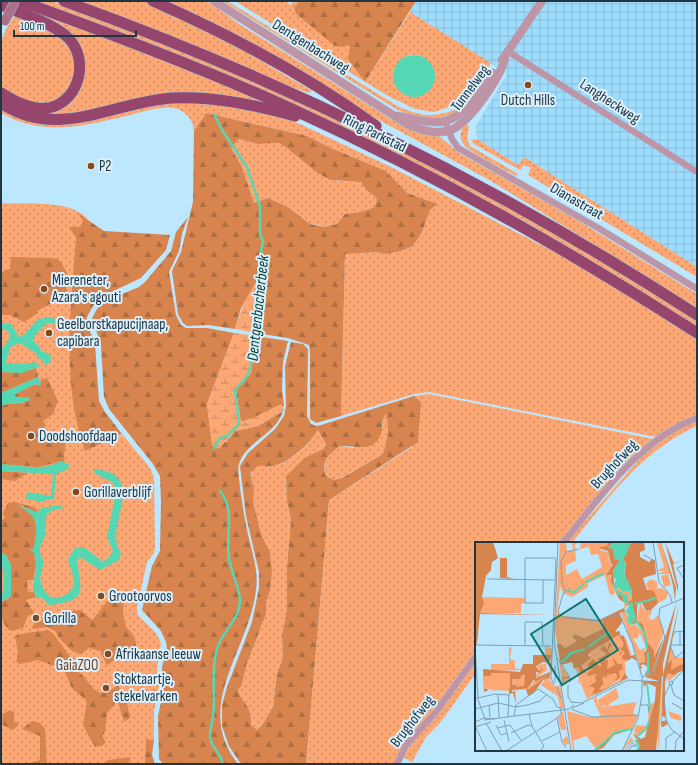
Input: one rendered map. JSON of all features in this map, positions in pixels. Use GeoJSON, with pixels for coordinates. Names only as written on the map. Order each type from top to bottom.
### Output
{"type":"FeatureCollection","features":[{"type":"Feature","properties":{"kind":"highway","name":"Ring Parkstad"},"geometry":{"type":"LineString","coordinates":[[20,1],[171,57],[326,125],[480,203],[614,280],[697,333]]}},
{"type":"Feature","properties":{"kind":"highway","name":"Ring Parkstad"},"geometry":{"type":"LineString","coordinates":[[64,1],[159,36],[272,83],[341,115],[487,189],[562,231],[697,315]]}},
{"type":"Feature","properties":{"kind":"highway"},"geometry":{"type":"LineString","coordinates":[[153,1],[223,35],[294,74],[352,109],[401,145]]}},
{"type":"Feature","properties":{"kind":"highway"},"geometry":{"type":"LineString","coordinates":[[1,6],[50,26],[65,35],[77,51],[80,68],[78,80],[70,94],[61,103],[49,108],[37,108],[23,105],[1,93]]}},
{"type":"Feature","properties":{"kind":"highway"},"geometry":{"type":"LineString","coordinates":[[1,103],[17,113],[30,117],[56,120],[86,117],[162,100],[213,99],[260,107],[326,125]]}},
{"type":"Feature","properties":{"kind":"main road"},"geometry":{"type":"LineString","coordinates":[[5,21],[15,1]]}},
{"type":"Feature","properties":{"kind":"street","name":"Dentgenbachweg"},"geometry":{"type":"LineString","coordinates":[[214,1],[393,115],[419,129],[438,132],[449,130]]}},
{"type":"Feature","properties":{"kind":"street","name":"Tunnelweg"},"geometry":{"type":"LineString","coordinates":[[446,121],[453,118],[470,104],[498,64],[507,55],[542,1]]}},
{"type":"Feature","properties":{"kind":"street","name":"Tunnelweg"},"geometry":{"type":"LineString","coordinates":[[449,130],[457,127],[477,106],[503,67],[507,55]]}},
{"type":"Feature","properties":{"kind":"street","name":"Langheckweg"},"geometry":{"type":"LineString","coordinates":[[507,55],[697,172]]}},
{"type":"Feature","properties":{"kind":"street","name":"Dentgenbachweg"},"geometry":{"type":"LineString","coordinates":[[393,115],[428,122],[446,121]]}},
{"type":"Feature","properties":{"kind":"street"},"geometry":{"type":"LineString","coordinates":[[446,121],[449,130]]}},
{"type":"Feature","properties":{"kind":"street","name":"Dianastraat"},"geometry":{"type":"LineString","coordinates":[[449,130],[454,143],[463,151],[600,229],[697,289]]}},
{"type":"Feature","properties":{"kind":"street","name":"Brughofweg"},"geometry":{"type":"LineString","coordinates":[[564,542],[626,468],[644,451],[667,432],[697,418]]}},
{"type":"Feature","properties":{"kind":"street","name":"Brughofweg"},"geometry":{"type":"LineString","coordinates":[[397,764],[406,745],[436,712],[475,657]]}},
{"type":"Feature","properties":{"kind":"shaded area"},"geometry":{"type":"Polygon","coordinates":[[[416,1],[697,1],[697,267],[524,157],[518,165],[477,139],[476,126],[507,74],[410,12],[416,1]]]}},
{"type":"Feature","properties":{"kind":"shaded area"},"geometry":{"type":"Polygon","coordinates":[[[410,55],[418,55],[426,58],[432,64],[435,76],[432,88],[426,94],[418,97],[410,97],[402,94],[396,88],[393,80],[393,72],[396,64],[402,58],[410,55]]]}},
{"type":"Feature","properties":{"kind":"shaded area"},"geometry":{"type":"Polygon","coordinates":[[[52,317],[55,320],[55,324],[49,323],[44,326],[33,340],[41,351],[51,356],[50,363],[46,365],[37,357],[36,353],[18,343],[10,348],[6,363],[26,364],[34,362],[41,366],[21,373],[1,372],[1,351],[10,337],[8,331],[1,329],[1,323],[11,324],[19,337],[24,335],[38,319],[52,317]]]}},
{"type":"Feature","properties":{"kind":"shaded area"},"geometry":{"type":"Polygon","coordinates":[[[38,377],[41,383],[40,386],[35,384],[14,395],[19,398],[29,397],[30,400],[1,406],[1,393],[38,377]]]}},
{"type":"Feature","properties":{"kind":"shaded area"},"geometry":{"type":"Polygon","coordinates":[[[60,461],[69,464],[68,469],[56,474],[54,499],[45,500],[44,502],[26,499],[27,492],[51,496],[53,476],[51,474],[1,471],[1,464],[39,467],[60,461]]]}},
{"type":"Feature","properties":{"kind":"shaded area"},"geometry":{"type":"Polygon","coordinates":[[[95,469],[112,473],[120,481],[123,492],[116,542],[121,553],[119,560],[100,570],[80,557],[77,560],[80,593],[71,601],[49,605],[41,597],[36,597],[33,589],[36,565],[34,552],[29,550],[34,549],[36,523],[30,514],[17,505],[37,512],[42,508],[60,505],[64,508],[53,510],[46,515],[45,536],[40,547],[40,553],[44,562],[40,578],[43,589],[50,597],[61,597],[73,588],[74,579],[68,559],[75,548],[84,547],[103,562],[113,551],[107,537],[116,491],[112,482],[94,473],[95,469]]]}},
{"type":"Feature","properties":{"kind":"shaded area"},"geometry":{"type":"Polygon","coordinates":[[[2,553],[6,555],[11,565],[11,596],[1,602],[4,589],[2,553]]]}},
{"type":"Feature","properties":{"kind":"green space"},"geometry":{"type":"Polygon","coordinates":[[[32,1],[52,1],[124,27],[279,91],[433,165],[568,240],[697,320],[697,327],[421,168],[32,1]]]}},
{"type":"Feature","properties":{"kind":"green space"},"geometry":{"type":"Polygon","coordinates":[[[79,1],[148,1],[200,25],[312,91],[309,93],[277,82],[79,1]]]}},
{"type":"Feature","properties":{"kind":"green space"},"geometry":{"type":"Polygon","coordinates":[[[161,1],[207,1],[242,26],[402,126],[419,133],[439,136],[459,153],[574,218],[697,294],[697,308],[491,181],[161,1]]]}},
{"type":"Feature","properties":{"kind":"green space"},"geometry":{"type":"Polygon","coordinates":[[[223,1],[227,1],[399,107],[426,115],[446,113],[454,110],[456,111],[441,117],[426,118],[411,115],[396,109],[223,1]]]}},
{"type":"Feature","properties":{"kind":"green space"},"geometry":{"type":"Polygon","coordinates":[[[235,1],[289,1],[288,3],[290,5],[294,1],[300,1],[294,8],[296,14],[312,27],[350,47],[365,82],[235,1]]]}},
{"type":"Feature","properties":{"kind":"green space"},"geometry":{"type":"Polygon","coordinates":[[[300,1],[416,1],[365,82],[348,59],[350,47],[347,45],[345,47],[335,46],[296,14],[294,8],[300,1]]]}},
{"type":"Feature","properties":{"kind":"green space"},"geometry":{"type":"Polygon","coordinates":[[[19,6],[156,56],[261,101],[260,104],[213,96],[51,117],[32,111],[71,98],[79,48],[19,6]]]}},
{"type":"Feature","properties":{"kind":"green space"},"geometry":{"type":"Polygon","coordinates":[[[410,12],[491,63],[486,71],[480,67],[477,71],[483,76],[471,89],[449,107],[434,112],[415,109],[388,96],[365,82],[410,12]],[[410,55],[403,58],[393,76],[396,87],[403,94],[435,79],[431,64],[424,58],[410,55]]]}},
{"type":"Feature","properties":{"kind":"green space"},"geometry":{"type":"Polygon","coordinates":[[[15,14],[41,25],[64,39],[76,58],[72,87],[55,102],[33,105],[1,89],[1,41],[15,14]]]}},
{"type":"Feature","properties":{"kind":"green space"},"geometry":{"type":"Polygon","coordinates":[[[159,102],[221,103],[278,115],[393,168],[581,266],[697,339],[697,414],[656,437],[429,392],[414,394],[341,416],[345,254],[376,252],[387,254],[401,251],[413,246],[422,232],[430,210],[438,204],[407,193],[386,171],[331,148],[307,136],[206,113],[194,131],[188,116],[182,111],[173,108],[154,109],[100,122],[67,127],[34,125],[17,121],[1,113],[1,107],[37,122],[159,102]]]}},
{"type":"Feature","properties":{"kind":"green space"},"geometry":{"type":"Polygon","coordinates":[[[206,113],[307,136],[331,148],[386,171],[407,193],[438,204],[430,210],[422,232],[413,246],[401,251],[387,254],[376,252],[345,254],[341,416],[316,423],[310,419],[309,345],[288,338],[256,333],[262,284],[259,273],[258,279],[241,308],[235,329],[208,325],[187,326],[183,323],[178,314],[172,271],[181,252],[193,202],[194,131],[206,113]],[[239,139],[231,148],[242,167],[254,203],[268,198],[288,207],[310,224],[325,227],[337,224],[345,214],[360,212],[375,207],[377,199],[364,187],[361,182],[330,180],[315,171],[279,143],[258,144],[239,139]]]}},
{"type":"Feature","properties":{"kind":"green space"},"geometry":{"type":"Polygon","coordinates":[[[466,123],[469,127],[467,138],[470,146],[518,174],[516,176],[479,156],[466,147],[461,140],[460,135],[466,123]]]}},
{"type":"Feature","properties":{"kind":"green space"},"geometry":{"type":"Polygon","coordinates":[[[239,139],[258,144],[279,143],[337,181],[361,182],[377,199],[375,207],[360,212],[345,214],[337,224],[325,227],[310,224],[288,207],[268,198],[254,203],[242,167],[231,148],[239,139]]]}},
{"type":"Feature","properties":{"kind":"green space"},"geometry":{"type":"Polygon","coordinates":[[[477,139],[518,165],[524,157],[697,267],[697,277],[528,175],[531,168],[524,165],[520,170],[474,144],[471,140],[477,139]]]}},
{"type":"Feature","properties":{"kind":"green space","name":"GaiaZOO"},"geometry":{"type":"Polygon","coordinates":[[[1,203],[36,203],[61,206],[73,209],[82,214],[89,221],[83,322],[91,397],[117,437],[123,435],[150,468],[154,477],[155,548],[154,553],[147,562],[137,609],[138,615],[156,633],[161,643],[157,668],[159,687],[154,711],[154,740],[146,739],[147,764],[1,764],[1,203]]]}},
{"type":"Feature","properties":{"kind":"green space"},"geometry":{"type":"Polygon","coordinates":[[[79,214],[104,231],[170,235],[166,250],[141,278],[103,296],[93,306],[87,317],[87,324],[95,344],[99,401],[105,412],[122,434],[85,451],[73,399],[70,373],[70,318],[76,238],[69,227],[80,227],[83,221],[79,214]]]}},
{"type":"Feature","properties":{"kind":"green space"},"geometry":{"type":"Polygon","coordinates":[[[188,217],[182,234],[179,251],[169,272],[176,315],[181,325],[186,328],[207,328],[234,333],[207,404],[211,436],[226,442],[235,431],[258,426],[283,411],[274,426],[248,449],[238,467],[243,509],[256,567],[257,582],[251,613],[227,678],[222,700],[220,721],[225,742],[238,764],[163,764],[159,759],[158,716],[163,694],[162,667],[167,648],[161,631],[142,610],[152,566],[160,551],[160,476],[153,464],[109,409],[104,397],[101,345],[92,318],[97,309],[105,301],[139,287],[145,282],[171,251],[176,232],[188,217]]]}},
{"type":"Feature","properties":{"kind":"green space"},"geometry":{"type":"Polygon","coordinates":[[[11,257],[58,259],[67,273],[66,303],[59,299],[37,311],[38,313],[24,322],[10,315],[1,315],[1,272],[10,269],[11,257]]]}},
{"type":"Feature","properties":{"kind":"green space"},"geometry":{"type":"Polygon","coordinates":[[[262,269],[262,284],[256,333],[235,329],[244,302],[258,279],[262,269]]]}},
{"type":"Feature","properties":{"kind":"green space"},"geometry":{"type":"Polygon","coordinates":[[[234,333],[256,336],[251,373],[236,390],[241,421],[244,422],[281,404],[284,409],[258,426],[235,431],[219,449],[212,446],[207,404],[234,333]]]}},
{"type":"Feature","properties":{"kind":"green space"},"geometry":{"type":"Polygon","coordinates":[[[256,336],[288,341],[283,362],[282,389],[284,406],[242,422],[240,419],[236,390],[251,373],[256,336]]]}},
{"type":"Feature","properties":{"kind":"green space"},"geometry":{"type":"Polygon","coordinates":[[[291,342],[303,344],[308,349],[307,416],[311,424],[316,426],[414,396],[421,402],[418,442],[329,500],[306,764],[241,764],[229,746],[222,726],[222,705],[227,687],[252,622],[259,588],[259,572],[246,516],[240,466],[248,453],[275,429],[284,416],[286,406],[285,366],[291,342]],[[385,415],[381,433],[378,440],[374,444],[364,447],[340,446],[329,455],[324,467],[326,476],[334,480],[342,478],[383,454],[388,434],[387,415],[385,415]],[[318,430],[305,446],[292,457],[273,466],[258,466],[250,473],[254,490],[253,501],[261,534],[270,552],[272,572],[270,591],[266,602],[266,614],[246,666],[242,685],[238,690],[249,709],[251,725],[257,730],[263,724],[273,706],[277,673],[283,658],[282,635],[287,608],[287,566],[291,520],[287,501],[286,476],[304,458],[323,449],[326,444],[318,430]]]}},
{"type":"Feature","properties":{"kind":"green space"},"geometry":{"type":"Polygon","coordinates":[[[36,368],[38,377],[1,393],[1,372],[21,373],[36,368]]]}},
{"type":"Feature","properties":{"kind":"green space"},"geometry":{"type":"Polygon","coordinates":[[[47,378],[58,401],[53,414],[43,421],[46,426],[40,430],[46,439],[54,433],[64,439],[66,445],[64,456],[65,461],[37,467],[1,464],[1,406],[7,404],[24,403],[21,397],[15,397],[15,394],[35,384],[37,385],[41,382],[40,380],[47,378]]]}},
{"type":"Feature","properties":{"kind":"green space"},"geometry":{"type":"Polygon","coordinates":[[[429,394],[653,439],[638,453],[560,542],[475,542],[475,652],[432,712],[405,743],[394,764],[306,764],[329,500],[412,447],[421,402],[414,396],[429,394]]]}},
{"type":"Feature","properties":{"kind":"green space"},"geometry":{"type":"Polygon","coordinates":[[[385,415],[387,415],[388,434],[383,454],[341,478],[334,480],[326,476],[325,462],[329,455],[340,446],[353,448],[383,426],[382,419],[385,415]]]}},
{"type":"Feature","properties":{"kind":"green space"},"geometry":{"type":"Polygon","coordinates":[[[697,420],[697,426],[660,448],[643,462],[613,493],[573,542],[567,542],[644,454],[671,433],[697,420]]]}},
{"type":"Feature","properties":{"kind":"green space"},"geometry":{"type":"Polygon","coordinates":[[[318,430],[326,444],[323,449],[304,458],[286,476],[287,501],[291,520],[287,566],[287,608],[282,635],[283,658],[277,673],[273,705],[263,724],[257,730],[251,725],[249,709],[238,690],[242,685],[246,666],[266,614],[266,602],[270,591],[272,572],[270,552],[261,534],[253,501],[254,490],[250,473],[258,466],[274,466],[293,457],[310,441],[318,430]]]}},
{"type":"Feature","properties":{"kind":"green space"},"geometry":{"type":"Polygon","coordinates":[[[1,471],[28,473],[15,481],[1,479],[1,471]]]}},
{"type":"Feature","properties":{"kind":"green space"},"geometry":{"type":"Polygon","coordinates":[[[15,502],[36,508],[37,512],[18,504],[34,517],[37,531],[34,549],[29,549],[34,552],[36,565],[33,580],[27,580],[28,592],[33,592],[33,589],[36,597],[26,600],[34,613],[28,616],[23,628],[11,631],[3,622],[2,614],[1,602],[9,598],[11,582],[8,560],[6,555],[1,553],[1,521],[5,518],[3,513],[8,503],[15,502]]]}},
{"type":"Feature","properties":{"kind":"green space"},"geometry":{"type":"Polygon","coordinates":[[[117,598],[124,598],[123,614],[126,627],[135,639],[138,655],[129,654],[122,656],[108,665],[106,664],[101,651],[89,648],[81,654],[72,651],[59,638],[55,631],[47,627],[33,629],[32,627],[36,620],[40,622],[46,616],[80,610],[92,620],[105,604],[117,598]]]}},
{"type":"Feature","properties":{"kind":"green space"},"geometry":{"type":"Polygon","coordinates":[[[48,630],[53,633],[73,661],[76,670],[98,692],[106,692],[118,685],[127,702],[130,718],[124,722],[118,702],[116,702],[107,713],[105,732],[102,736],[106,742],[102,746],[95,747],[83,725],[87,701],[72,688],[65,672],[38,660],[20,664],[16,662],[18,653],[15,636],[48,630]]]}},
{"type":"Feature","properties":{"kind":"green space"},"geometry":{"type":"Polygon","coordinates":[[[475,662],[475,674],[440,723],[426,737],[412,762],[403,757],[410,745],[440,711],[475,662]]]}},
{"type":"Feature","properties":{"kind":"green space"},"geometry":{"type":"Polygon","coordinates":[[[10,710],[14,712],[14,721],[19,724],[13,730],[1,724],[3,714],[10,710]]]}},
{"type":"Feature","properties":{"kind":"green space"},"geometry":{"type":"Polygon","coordinates":[[[32,721],[40,723],[45,729],[47,764],[26,764],[40,760],[40,736],[22,729],[32,721]]]}},
{"type":"Feature","properties":{"kind":"green space"},"geometry":{"type":"Polygon","coordinates":[[[146,739],[154,740],[152,755],[155,764],[147,764],[145,762],[146,739]]]}},
{"type":"Feature","properties":{"kind":"green space"},"geometry":{"type":"Polygon","coordinates":[[[131,757],[128,764],[104,763],[108,760],[131,757]]]}},
{"type":"Feature","properties":{"kind":"waterway","name":"Dentgenbacherbeek"},"geometry":{"type":"LineString","coordinates":[[214,114],[222,130],[247,167],[260,206],[260,234],[263,242],[261,251],[263,280],[258,287],[260,293],[250,370],[245,379],[235,390],[239,424],[227,436],[220,438],[214,448]]}},
{"type":"Feature","properties":{"kind":"waterway","name":"Dentgenbacherbeek"},"geometry":{"type":"LineString","coordinates":[[220,491],[228,506],[229,558],[240,600],[237,614],[219,643],[214,662],[214,708],[210,738],[222,759],[223,764]]}},
{"type":"Feature","properties":{"kind":"place","name":"Dutch Hills"},"geometry":{"type":"Point","coordinates":[528,85]}},
{"type":"Feature","properties":{"kind":"place","name":"P2"},"geometry":{"type":"Point","coordinates":[91,166]}},
{"type":"Feature","properties":{"kind":"place","name":"Miereneter, Azara's agouti"},"geometry":{"type":"Point","coordinates":[44,289]}},
{"type":"Feature","properties":{"kind":"place","name":"Geelborstkapucijnaap, capibara"},"geometry":{"type":"Point","coordinates":[49,333]}},
{"type":"Feature","properties":{"kind":"place","name":"Doodshoofdaap"},"geometry":{"type":"Point","coordinates":[31,436]}},
{"type":"Feature","properties":{"kind":"place","name":"Gorillaverblijf"},"geometry":{"type":"Point","coordinates":[76,492]}},
{"type":"Feature","properties":{"kind":"place","name":"Grootoorvos"},"geometry":{"type":"Point","coordinates":[101,596]}},
{"type":"Feature","properties":{"kind":"place","name":"Gorilla"},"geometry":{"type":"Point","coordinates":[36,618]}},
{"type":"Feature","properties":{"kind":"place","name":"Afrikaanse leeuw"},"geometry":{"type":"Point","coordinates":[108,654]}},
{"type":"Feature","properties":{"kind":"place","name":"Stoktaartje, stekelvarken"},"geometry":{"type":"Point","coordinates":[106,688]}}]}
